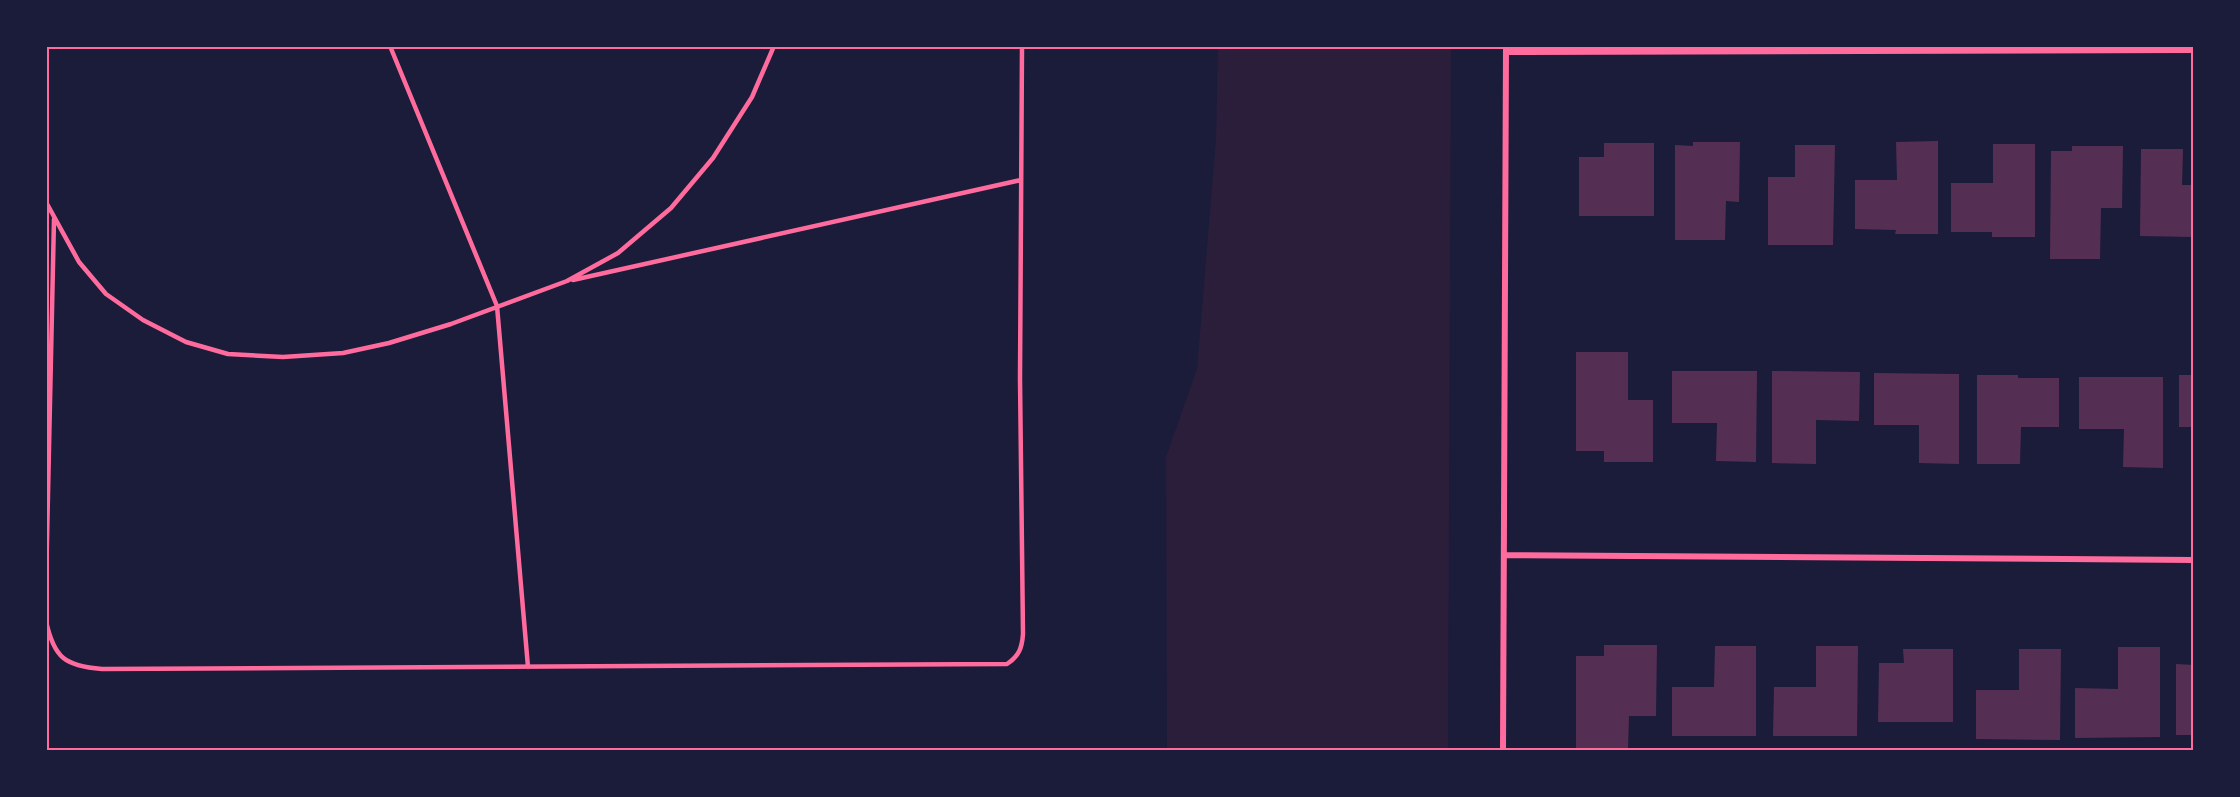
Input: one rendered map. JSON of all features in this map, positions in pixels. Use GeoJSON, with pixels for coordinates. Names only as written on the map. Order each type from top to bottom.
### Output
{"type":"FeatureCollection","features":[{"type":"Feature","properties":{"kind":"street"},"geometry":{"type":"LineString","coordinates":[[1503,750],[1506,49],[2193,50]]}},
{"type":"Feature","properties":{"kind":"street"},"geometry":{"type":"LineString","coordinates":[[1504,555],[2193,560]]}},
{"type":"Feature","properties":{"kind":"lane"},"geometry":{"type":"LineString","coordinates":[[390,46],[497,306],[528,667]]}},
{"type":"Feature","properties":{"kind":"lane"},"geometry":{"type":"LineString","coordinates":[[567,282],[618,253],[671,208],[713,158],[752,97],[774,46]]}},
{"type":"Feature","properties":{"kind":"lane"},"geometry":{"type":"LineString","coordinates":[[46,621],[56,652],[67,662],[81,667],[1007,664],[1016,658],[1022,646],[1023,634],[1020,379],[1022,46]]}},
{"type":"Feature","properties":{"kind":"lane"},"geometry":{"type":"LineString","coordinates":[[46,202],[79,262],[106,294],[143,320],[186,342],[228,354],[283,357],[343,353],[389,343],[567,282],[1021,180]]}},
{"type":"Feature","properties":{"kind":"lane"},"geometry":{"type":"LineString","coordinates":[[46,586],[54,218]]}},
{"type":"Feature","properties":{"kind":"lane"},"geometry":{"type":"LineString","coordinates":[[46,241],[53,242]]}},
{"type":"Feature","properties":{"kind":"shaded area"},"geometry":{"type":"Polygon","coordinates":[[[1218,47],[1451,47],[1448,750],[1167,750],[1166,457],[1197,369],[1216,139],[1218,47]]]}},
{"type":"Feature","properties":{"kind":"building"},"geometry":{"type":"Polygon","coordinates":[[[1938,141],[1938,234],[1895,234],[1896,230],[1855,229],[1855,180],[1897,180],[1896,142],[1938,141]]]}},
{"type":"Feature","properties":{"kind":"building"},"geometry":{"type":"Polygon","coordinates":[[[1693,142],[1740,142],[1739,202],[1726,201],[1725,240],[1675,240],[1675,145],[1693,146],[1693,142]]]}},
{"type":"Feature","properties":{"kind":"building"},"geometry":{"type":"Polygon","coordinates":[[[1604,143],[1654,143],[1654,216],[1579,216],[1579,157],[1604,157],[1604,143]]]}},
{"type":"Feature","properties":{"kind":"building"},"geometry":{"type":"Polygon","coordinates":[[[1993,144],[2035,144],[2035,237],[1992,237],[1992,232],[1951,232],[1951,183],[1993,183],[1993,144]]]}},
{"type":"Feature","properties":{"kind":"building"},"geometry":{"type":"Polygon","coordinates":[[[1795,145],[1835,145],[1833,245],[1768,245],[1768,177],[1795,177],[1795,145]]]}},
{"type":"Feature","properties":{"kind":"building"},"geometry":{"type":"Polygon","coordinates":[[[2072,146],[2123,146],[2122,208],[2101,208],[2100,259],[2050,259],[2051,151],[2072,151],[2072,146]]]}},
{"type":"Feature","properties":{"kind":"building"},"geometry":{"type":"Polygon","coordinates":[[[2141,149],[2183,149],[2182,185],[2194,185],[2194,237],[2140,236],[2141,149]]]}},
{"type":"Feature","properties":{"kind":"building"},"geometry":{"type":"Polygon","coordinates":[[[1576,352],[1628,352],[1628,400],[1653,400],[1653,462],[1604,462],[1604,451],[1576,451],[1576,352]]]}},
{"type":"Feature","properties":{"kind":"building"},"geometry":{"type":"Polygon","coordinates":[[[1672,371],[1757,371],[1756,462],[1716,461],[1717,423],[1672,423],[1672,371]]]}},
{"type":"Feature","properties":{"kind":"building"},"geometry":{"type":"Polygon","coordinates":[[[1772,371],[1860,372],[1859,421],[1816,420],[1816,464],[1772,463],[1772,371]]]}},
{"type":"Feature","properties":{"kind":"building"},"geometry":{"type":"Polygon","coordinates":[[[1874,373],[1959,374],[1959,464],[1919,463],[1919,425],[1874,425],[1874,373]]]}},
{"type":"Feature","properties":{"kind":"building"},"geometry":{"type":"Polygon","coordinates":[[[1977,375],[2059,378],[2059,427],[2021,427],[2020,464],[1977,464],[1977,375]]]}},
{"type":"Feature","properties":{"kind":"building"},"geometry":{"type":"Polygon","coordinates":[[[2179,375],[2194,375],[2194,427],[2179,427],[2179,375]]]}},
{"type":"Feature","properties":{"kind":"building"},"geometry":{"type":"Polygon","coordinates":[[[2079,377],[2163,377],[2163,468],[2123,467],[2124,429],[2079,429],[2079,377]]]}},
{"type":"Feature","properties":{"kind":"building"},"geometry":{"type":"Polygon","coordinates":[[[1604,645],[1657,645],[1656,716],[1629,716],[1628,750],[1576,750],[1576,656],[1604,656],[1604,645]]]}},
{"type":"Feature","properties":{"kind":"building"},"geometry":{"type":"Polygon","coordinates":[[[1715,646],[1756,646],[1756,736],[1672,736],[1672,687],[1714,687],[1715,646]]]}},
{"type":"Feature","properties":{"kind":"building"},"geometry":{"type":"Polygon","coordinates":[[[1816,646],[1858,646],[1857,736],[1773,736],[1774,687],[1816,687],[1816,646]]]}},
{"type":"Feature","properties":{"kind":"building"},"geometry":{"type":"Polygon","coordinates":[[[2118,647],[2160,647],[2160,737],[2075,738],[2075,688],[2118,689],[2118,647]]]}},
{"type":"Feature","properties":{"kind":"building"},"geometry":{"type":"Polygon","coordinates":[[[1903,649],[1953,649],[1953,722],[1878,722],[1879,663],[1904,663],[1903,649]]]}},
{"type":"Feature","properties":{"kind":"building"},"geometry":{"type":"Polygon","coordinates":[[[2019,649],[2061,649],[2060,740],[1976,739],[1976,690],[2019,690],[2019,649]]]}},
{"type":"Feature","properties":{"kind":"building"},"geometry":{"type":"Polygon","coordinates":[[[2176,664],[2194,665],[2194,735],[2176,735],[2176,664]]]}}]}
